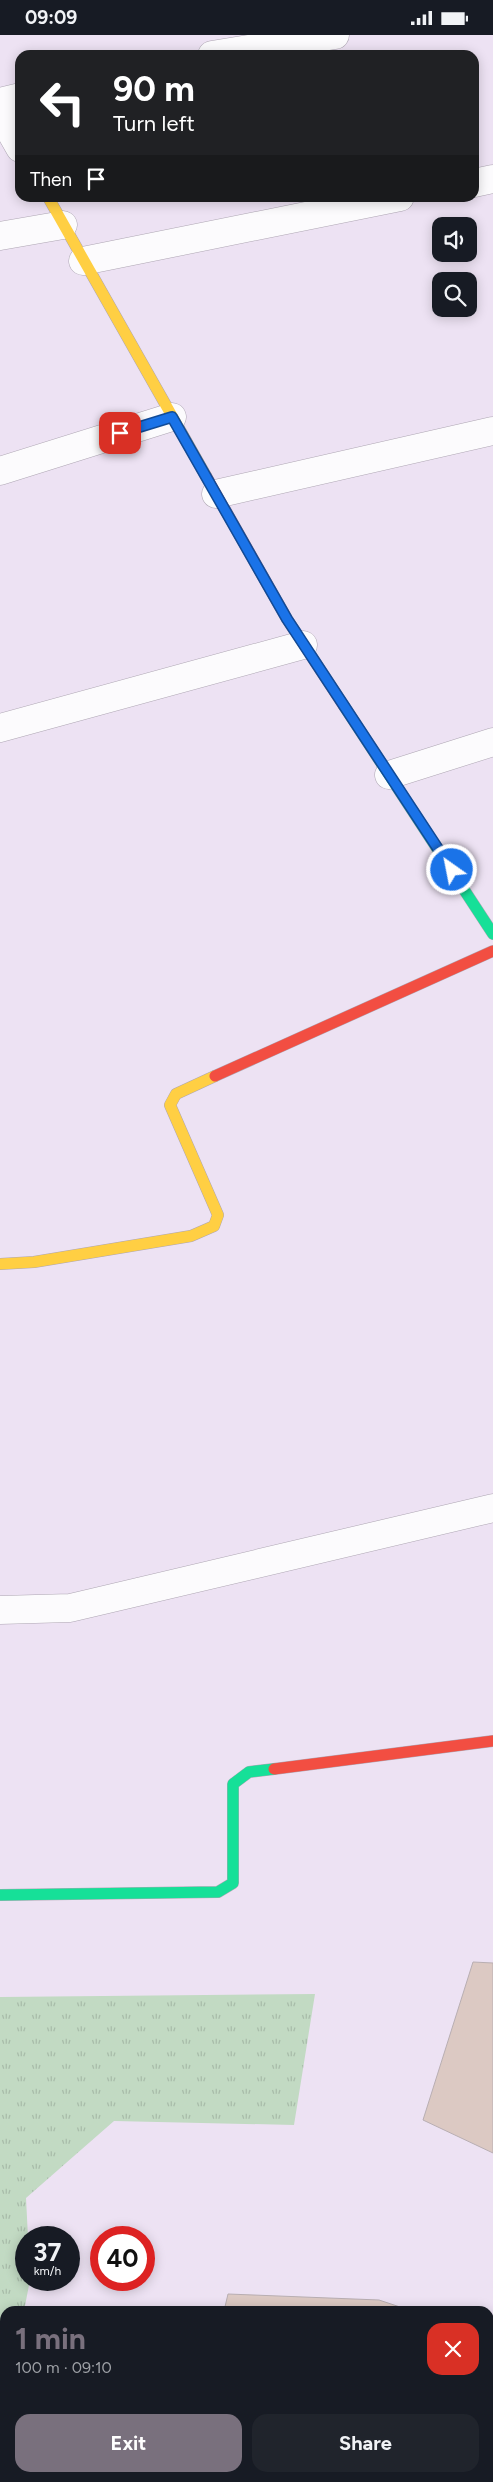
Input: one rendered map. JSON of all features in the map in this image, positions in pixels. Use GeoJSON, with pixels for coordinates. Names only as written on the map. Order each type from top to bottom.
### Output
{"type":"FeatureCollection","features":[{"type":"Feature","properties":{"kind":"street"},"geometry":{"type":"LineString","coordinates":[[242,50],[334,35]]}},
{"type":"Feature","properties":{"kind":"street"},"geometry":{"type":"LineString","coordinates":[[0,102],[15,98]]}},
{"type":"Feature","properties":{"kind":"street"},"geometry":{"type":"LineString","coordinates":[[0,113],[15,139]]}},
{"type":"Feature","properties":{"kind":"street"},"geometry":{"type":"LineString","coordinates":[[479,182],[493,179]]}},
{"type":"Feature","properties":{"kind":"street"},"geometry":{"type":"LineString","coordinates":[[51,202],[303,645],[493,934]]}},
{"type":"Feature","properties":{"kind":"street"},"geometry":{"type":"LineString","coordinates":[[83,261],[375,202]]}},
{"type":"Feature","properties":{"kind":"street"},"geometry":{"type":"LineString","coordinates":[[0,236],[63,225]]}},
{"type":"Feature","properties":{"kind":"street"},"geometry":{"type":"LineString","coordinates":[[0,471],[172,417]]}},
{"type":"Feature","properties":{"kind":"street"},"geometry":{"type":"LineString","coordinates":[[216,494],[493,431]]}},
{"type":"Feature","properties":{"kind":"street"},"geometry":{"type":"LineString","coordinates":[[0,728],[303,645]]}},
{"type":"Feature","properties":{"kind":"street"},"geometry":{"type":"LineString","coordinates":[[389,775],[493,742]]}},
{"type":"Feature","properties":{"kind":"street"},"geometry":{"type":"LineString","coordinates":[[0,1264],[34,1263],[191,1236],[214,1226],[218,1215],[170,1105],[176,1094],[493,951]]}},
{"type":"Feature","properties":{"kind":"street"},"geometry":{"type":"LineString","coordinates":[[0,1610],[70,1608],[493,1508]]}},
{"type":"Feature","properties":{"kind":"street"},"geometry":{"type":"LineString","coordinates":[[0,1895],[218,1892],[233,1883],[233,1784],[250,1772],[493,1741]]}},
{"type":"Feature","properties":{"kind":"green space"},"geometry":{"type":"Polygon","coordinates":[[[315,1994],[294,2125],[114,2121],[26,2198],[27,2226],[15,2226],[15,2291],[28,2291],[25,2306],[0,2306],[0,1997],[315,1994]]]}},
{"type":"Feature","properties":{"kind":"building"},"geometry":{"type":"Polygon","coordinates":[[[473,1962],[493,1963],[493,2153],[423,2120],[473,1962]]]}},
{"type":"Feature","properties":{"kind":"building"},"geometry":{"type":"Polygon","coordinates":[[[228,2294],[379,2300],[397,2306],[225,2306],[228,2294]]]}},
{"type":"Feature","properties":{"kind":"traffic: fast"},"geometry":{"type":"LineString","coordinates":[[344,706],[493,934]]}},
{"type":"Feature","properties":{"kind":"traffic: fast"},"geometry":{"type":"LineString","coordinates":[[0,1895],[218,1892],[233,1883],[233,1784],[249,1772],[274,1769]]}},
{"type":"Feature","properties":{"kind":"traffic: slow"},"geometry":{"type":"LineString","coordinates":[[51,202],[206,476]]}},
{"type":"Feature","properties":{"kind":"traffic: slow"},"geometry":{"type":"LineString","coordinates":[[0,1264],[34,1262],[191,1236],[214,1226],[218,1215],[170,1105],[176,1094],[215,1076]]}},
{"type":"Feature","properties":{"kind":"traffic: jam"},"geometry":{"type":"LineString","coordinates":[[206,476],[287,619],[344,706]]}},
{"type":"Feature","properties":{"kind":"traffic: jam"},"geometry":{"type":"LineString","coordinates":[[215,1076],[493,951]]}},
{"type":"Feature","properties":{"kind":"traffic: jam"},"geometry":{"type":"LineString","coordinates":[[274,1769],[493,1741]]}},
{"type":"Feature","properties":{"kind":"route"},"geometry":{"type":"LineString","coordinates":[[120,433],[172,417],[287,619],[452,870]]}}]}
